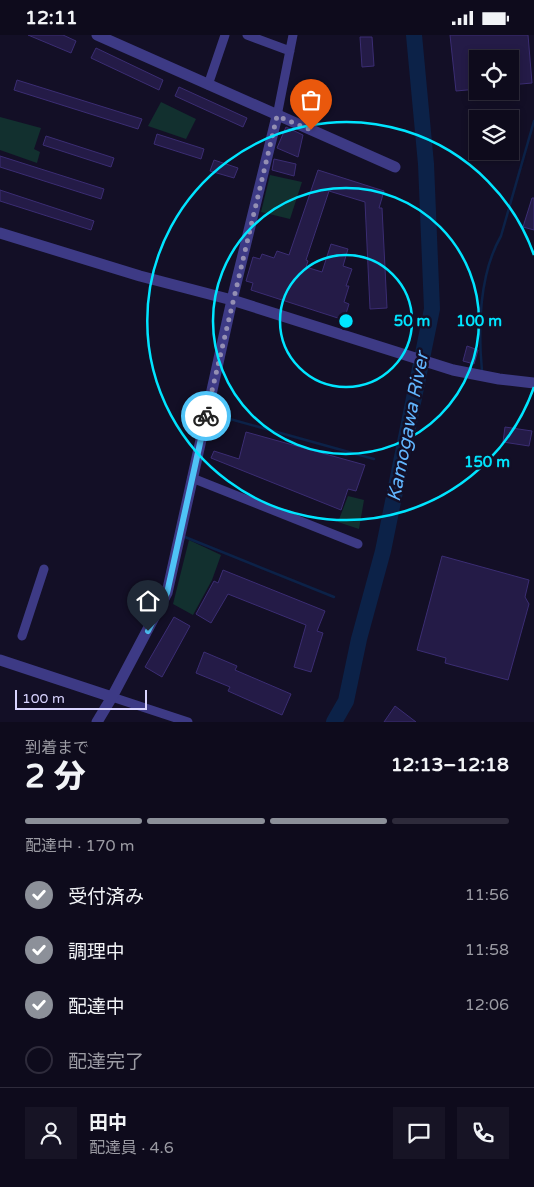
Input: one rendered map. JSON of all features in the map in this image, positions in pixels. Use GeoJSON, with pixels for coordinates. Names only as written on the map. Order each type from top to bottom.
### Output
{"type":"FeatureCollection","features":[{"type":"Feature","properties":{"kind":"street"},"geometry":{"type":"LineString","coordinates":[[97,35],[395,167]]}},
{"type":"Feature","properties":{"kind":"street"},"geometry":{"type":"LineString","coordinates":[[208,85],[225,35]]}},
{"type":"Feature","properties":{"kind":"street"},"geometry":{"type":"LineString","coordinates":[[247,35],[290,51]]}},
{"type":"Feature","properties":{"kind":"street"},"geometry":{"type":"LineString","coordinates":[[97,722],[166,597],[232,300],[277,116],[294,35]]}},
{"type":"Feature","properties":{"kind":"street"},"geometry":{"type":"LineString","coordinates":[[0,233],[140,276],[232,300],[453,370],[499,379],[534,383]]}},
{"type":"Feature","properties":{"kind":"street"},"geometry":{"type":"LineString","coordinates":[[192,478],[358,543]]}},
{"type":"Feature","properties":{"kind":"street"},"geometry":{"type":"LineString","coordinates":[[22,636],[44,569]]}},
{"type":"Feature","properties":{"kind":"street"},"geometry":{"type":"LineString","coordinates":[[0,661],[188,722]]}},
{"type":"Feature","properties":{"kind":"green space"},"geometry":{"type":"Polygon","coordinates":[[[161,102],[196,119],[186,139],[148,126],[161,102]]]}},
{"type":"Feature","properties":{"kind":"green space"},"geometry":{"type":"Polygon","coordinates":[[[0,117],[41,128],[34,149],[40,152],[37,163],[0,150],[0,117]]]}},
{"type":"Feature","properties":{"kind":"green space"},"geometry":{"type":"Polygon","coordinates":[[[270,175],[302,182],[290,219],[261,212],[270,175]]]}},
{"type":"Feature","properties":{"kind":"green space"},"geometry":{"type":"Polygon","coordinates":[[[348,496],[364,500],[359,529],[338,522],[348,496]]]}},
{"type":"Feature","properties":{"kind":"green space"},"geometry":{"type":"Polygon","coordinates":[[[189,540],[221,555],[212,580],[193,615],[173,604],[189,540]]]}},
{"type":"Feature","properties":{"kind":"building"},"geometry":{"type":"Polygon","coordinates":[[[28,35],[63,35],[76,41],[71,53],[28,35]]]}},
{"type":"Feature","properties":{"kind":"building"},"geometry":{"type":"Polygon","coordinates":[[[450,35],[528,35],[532,83],[519,84],[519,50],[469,50],[469,90],[456,91],[450,35]]]}},
{"type":"Feature","properties":{"kind":"building"},"geometry":{"type":"Polygon","coordinates":[[[360,37],[372,37],[374,66],[362,67],[360,37]]]}},
{"type":"Feature","properties":{"kind":"building"},"geometry":{"type":"Polygon","coordinates":[[[96,48],[163,80],[159,90],[91,58],[96,48]]]}},
{"type":"Feature","properties":{"kind":"building"},"geometry":{"type":"Polygon","coordinates":[[[17,80],[142,119],[138,129],[14,90],[17,80]]]}},
{"type":"Feature","properties":{"kind":"building"},"geometry":{"type":"Polygon","coordinates":[[[179,87],[247,118],[243,127],[175,96],[179,87]]]}},
{"type":"Feature","properties":{"kind":"building"},"geometry":{"type":"Polygon","coordinates":[[[286,127],[303,135],[298,157],[277,148],[286,127]]]}},
{"type":"Feature","properties":{"kind":"building"},"geometry":{"type":"Polygon","coordinates":[[[157,134],[204,149],[201,159],[154,144],[157,134]]]}},
{"type":"Feature","properties":{"kind":"building"},"geometry":{"type":"Polygon","coordinates":[[[46,136],[114,158],[111,167],[43,145],[46,136]]]}},
{"type":"Feature","properties":{"kind":"building"},"geometry":{"type":"Polygon","coordinates":[[[0,156],[104,189],[101,199],[0,167],[0,156]]]}},
{"type":"Feature","properties":{"kind":"building"},"geometry":{"type":"Polygon","coordinates":[[[274,159],[296,164],[294,176],[272,170],[274,159]]]}},
{"type":"Feature","properties":{"kind":"building"},"geometry":{"type":"Polygon","coordinates":[[[214,160],[238,168],[234,178],[210,171],[214,160]]]}},
{"type":"Feature","properties":{"kind":"building"},"geometry":{"type":"Polygon","coordinates":[[[318,170],[384,191],[379,208],[382,208],[387,308],[370,309],[365,202],[329,191],[306,260],[308,261],[306,267],[322,272],[331,244],[348,249],[343,266],[352,269],[346,286],[349,286],[344,302],[349,304],[344,320],[251,290],[253,283],[246,281],[253,257],[260,259],[262,254],[274,258],[277,251],[289,255],[318,170]]]}},
{"type":"Feature","properties":{"kind":"building"},"geometry":{"type":"Polygon","coordinates":[[[0,190],[94,221],[91,230],[0,201],[0,190]]]}},
{"type":"Feature","properties":{"kind":"building"},"geometry":{"type":"Polygon","coordinates":[[[532,198],[534,198],[534,230],[523,227],[532,198]]]}},
{"type":"Feature","properties":{"kind":"building"},"geometry":{"type":"Polygon","coordinates":[[[467,346],[478,350],[474,364],[463,361],[467,346]]]}},
{"type":"Feature","properties":{"kind":"building"},"geometry":{"type":"Polygon","coordinates":[[[505,427],[532,431],[529,446],[503,442],[505,427]]]}},
{"type":"Feature","properties":{"kind":"building"},"geometry":{"type":"Polygon","coordinates":[[[246,432],[365,465],[356,491],[348,489],[341,510],[211,458],[214,451],[239,459],[246,432]]]}},
{"type":"Feature","properties":{"kind":"building"},"geometry":{"type":"Polygon","coordinates":[[[442,556],[529,580],[525,597],[529,604],[508,680],[445,663],[446,658],[417,650],[442,556]]]}},
{"type":"Feature","properties":{"kind":"building"},"geometry":{"type":"Polygon","coordinates":[[[223,570],[325,611],[317,631],[323,633],[311,672],[294,667],[306,625],[228,594],[211,623],[196,614],[214,581],[218,583],[223,570]]]}},
{"type":"Feature","properties":{"kind":"building"},"geometry":{"type":"Polygon","coordinates":[[[174,617],[190,626],[162,677],[145,667],[174,617]]]}},
{"type":"Feature","properties":{"kind":"building"},"geometry":{"type":"Polygon","coordinates":[[[204,652],[237,666],[235,670],[291,694],[282,715],[228,691],[230,687],[196,673],[204,652]]]}},
{"type":"Feature","properties":{"kind":"building"},"geometry":{"type":"Polygon","coordinates":[[[395,706],[416,722],[384,722],[395,706]]]}},
{"type":"Feature","properties":{"kind":"waterway","name":"Kamogawa River"},"geometry":{"type":"LineString","coordinates":[[334,722],[346,701],[359,639],[383,551],[432,309],[426,164],[414,35]]}},
{"type":"Feature","properties":{"kind":"waterway"},"geometry":{"type":"LineString","coordinates":[[482,371],[480,320],[484,284],[488,267],[501,236],[534,121]]}},
{"type":"Feature","properties":{"kind":"waterway"},"geometry":{"type":"LineString","coordinates":[[212,414],[374,459]]}},
{"type":"Feature","properties":{"kind":"waterway"},"geometry":{"type":"LineString","coordinates":[[185,537],[334,597]]}},
{"type":"Feature","properties":{"kind":"way so far"},"geometry":{"type":"LineString","coordinates":[[206,416],[240,265],[277,116],[311,130]]}},
{"type":"Feature","properties":{"kind":"route"},"geometry":{"type":"LineString","coordinates":[[148,631],[167,593],[206,416]]}}]}
